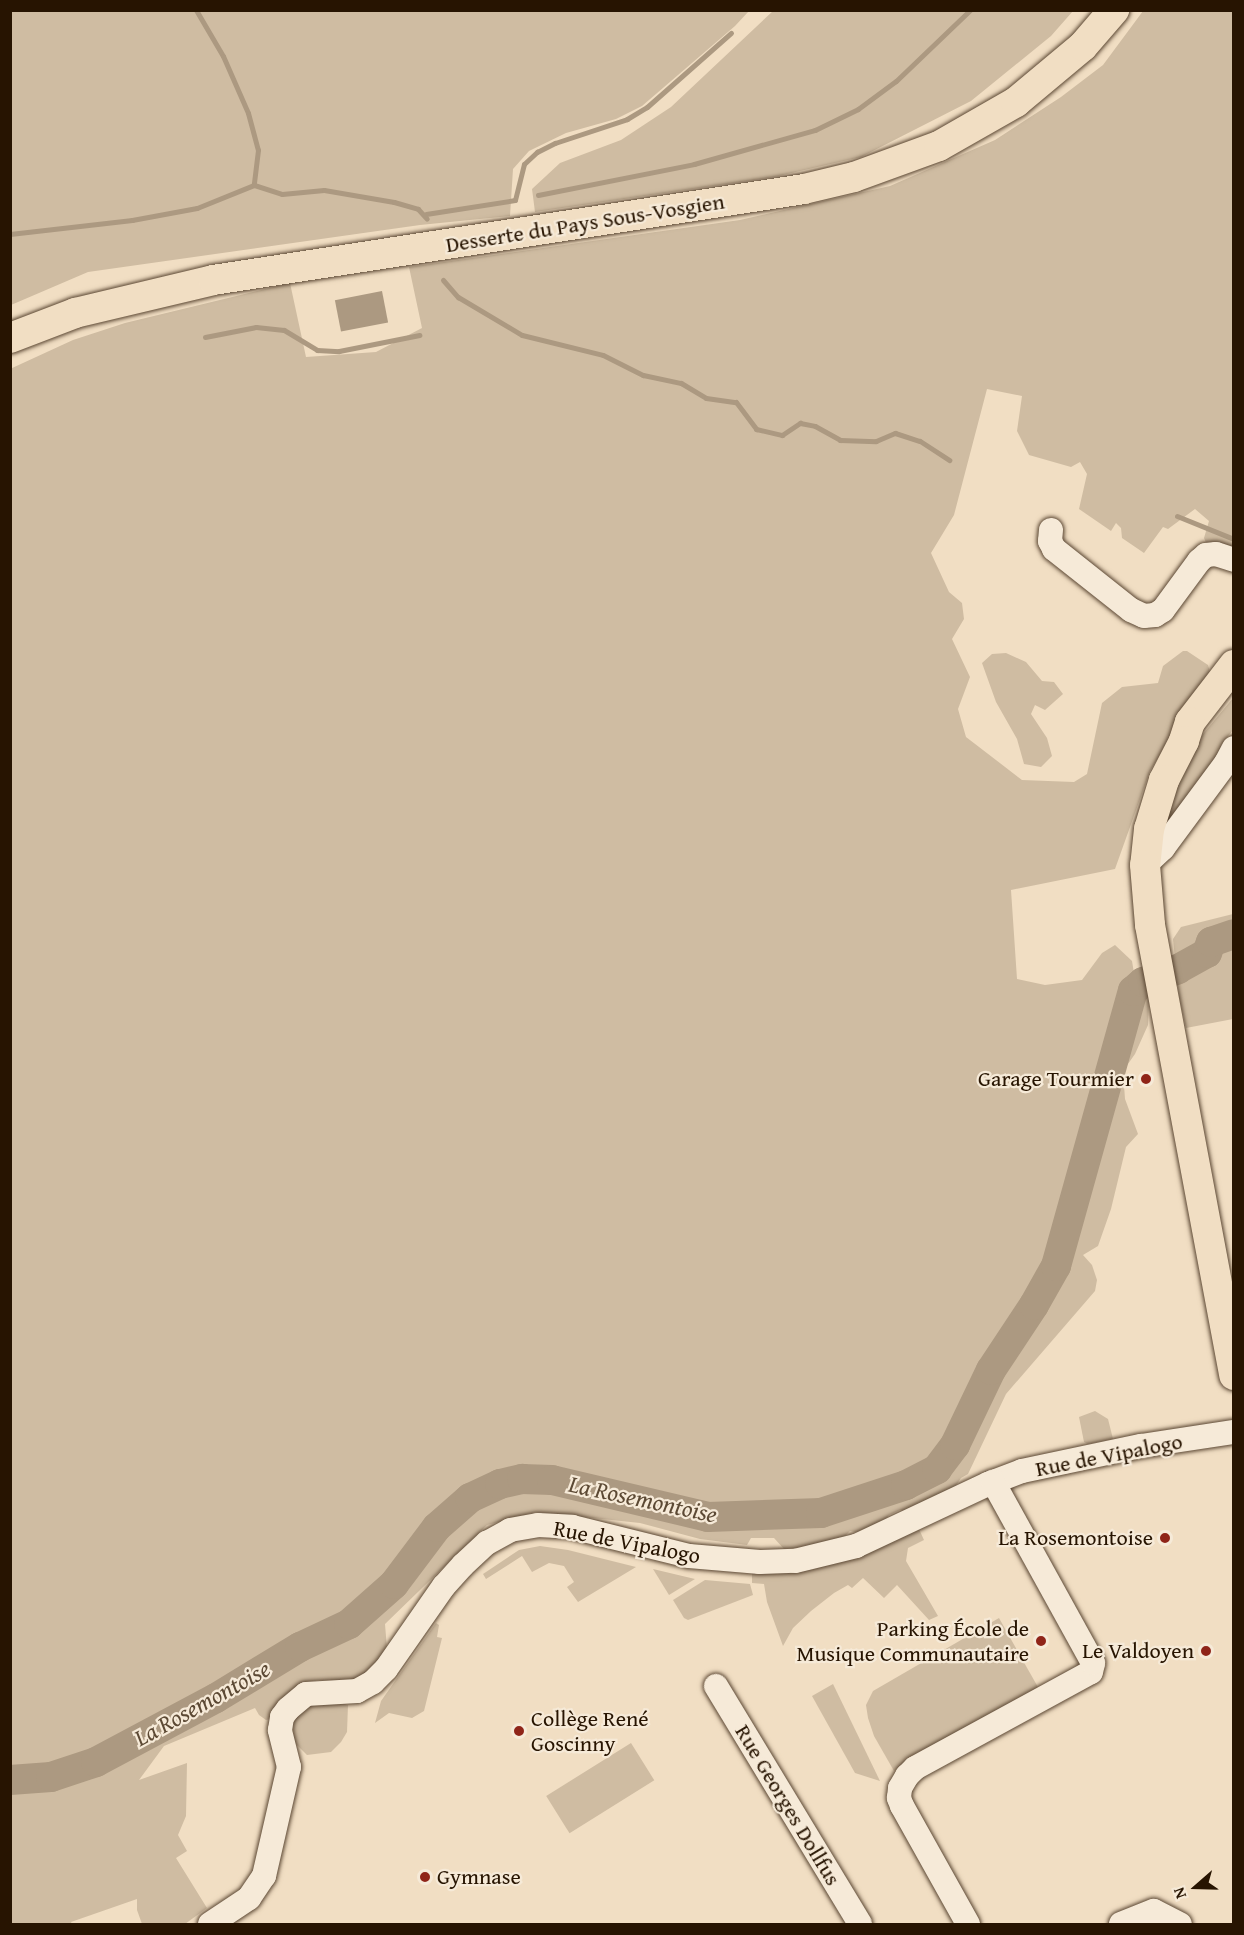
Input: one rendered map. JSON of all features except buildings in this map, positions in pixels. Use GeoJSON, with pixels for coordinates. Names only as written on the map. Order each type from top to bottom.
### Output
{"type":"FeatureCollection","features":[{"type":"Feature","properties":{"kind":"main road","name":"Desserte du Pays Sous-Vosgien"},"geometry":{"type":"LineString","coordinates":[[10,338],[75,313],[213,280],[804,189],[854,177],[939,146],[1016,102],[1083,46],[1114,10]]}},
{"type":"Feature","properties":{"kind":"main road"},"geometry":{"type":"LineString","coordinates":[[1233,665],[1190,722],[1184,741],[1164,780],[1149,830],[1145,865],[1154,946],[1233,1375]]}},
{"type":"Feature","properties":{"kind":"main road"},"geometry":{"type":"LineString","coordinates":[[1184,741],[1233,689]]}},
{"type":"Feature","properties":{"kind":"street"},"geometry":{"type":"LineString","coordinates":[[1051,530],[1050,540],[1054,549],[1131,610],[1144,616],[1155,615],[1163,610],[1199,561],[1206,555],[1216,554],[1233,560]]}},
{"type":"Feature","properties":{"kind":"street"},"geometry":{"type":"LineString","coordinates":[[1145,865],[1163,848],[1230,756]]}},
{"type":"Feature","properties":{"kind":"street","name":"Rue de Vipalogo"},"geometry":{"type":"LineString","coordinates":[[210,1924],[249,1898],[264,1876],[289,1767],[280,1730],[282,1717],[306,1694],[357,1691],[373,1682],[386,1669],[444,1586],[463,1565],[498,1536],[510,1530],[531,1526],[572,1527],[689,1556],[760,1562],[795,1561],[856,1546],[993,1482],[1044,1465],[1141,1446],[1233,1432]]}},
{"type":"Feature","properties":{"kind":"street"},"geometry":{"type":"LineString","coordinates":[[968,1924],[902,1806],[899,1798],[900,1788],[915,1768],[1090,1672],[1093,1663],[993,1482]]}},
{"type":"Feature","properties":{"kind":"street","name":"Rue Georges Dollfus"},"geometry":{"type":"LineString","coordinates":[[716,1686],[860,1924]]}},
{"type":"Feature","properties":{"kind":"street"},"geometry":{"type":"LineString","coordinates":[[1121,1924],[1155,1911],[1180,1924]]}},
{"type":"Feature","properties":{"kind":"shaded area"},"geometry":{"type":"Polygon","coordinates":[[[11,10],[749,11],[735,26],[642,106],[616,119],[566,133],[529,151],[513,169],[510,216],[420,225],[88,272],[11,305],[11,10]]]}},
{"type":"Feature","properties":{"kind":"shaded area"},"geometry":{"type":"Polygon","coordinates":[[[773,11],[1073,11],[1051,36],[971,101],[861,157],[774,177],[535,212],[532,189],[560,163],[621,140],[671,107],[773,11]]]}},
{"type":"Feature","properties":{"kind":"shaded area"},"geometry":{"type":"Polygon","coordinates":[[[1143,11],[1233,11],[1233,555],[1207,545],[1204,538],[1209,521],[1195,509],[1168,529],[1163,527],[1144,553],[1122,538],[1121,528],[1116,523],[1111,531],[1079,509],[1087,474],[1080,462],[1071,467],[1029,455],[1017,431],[1022,396],[987,389],[954,515],[931,553],[949,592],[962,603],[964,619],[952,639],[970,677],[958,709],[966,737],[1022,780],[1074,782],[1087,774],[1102,703],[1122,687],[1158,683],[1163,666],[1183,651],[1187,651],[1208,665],[1210,672],[1150,771],[1115,869],[1011,890],[1017,979],[1045,985],[1082,980],[1102,953],[1115,945],[1132,961],[1135,979],[1119,997],[1114,1021],[1129,1025],[1142,998],[1149,996],[1148,1025],[1135,1054],[1123,1071],[1125,1099],[1138,1134],[1126,1147],[1111,1209],[1098,1246],[1083,1255],[1092,1265],[1097,1280],[1095,1291],[1006,1394],[968,1474],[961,1478],[951,1493],[909,1513],[900,1510],[889,1515],[883,1523],[861,1533],[850,1531],[840,1541],[810,1548],[784,1549],[774,1538],[751,1538],[747,1545],[700,1539],[640,1523],[536,1512],[487,1525],[385,1624],[387,1649],[361,1679],[344,1682],[318,1680],[302,1683],[280,1701],[271,1719],[266,1720],[255,1708],[164,1746],[139,1780],[187,1763],[186,1816],[178,1835],[187,1851],[176,1858],[207,1908],[185,1924],[142,1924],[137,1910],[137,1899],[71,1922],[72,1924],[11,1924],[10,369],[73,340],[125,323],[290,283],[306,357],[376,352],[422,328],[409,267],[740,220],[890,186],[995,140],[1061,97],[1103,65],[1143,11]]]}},
{"type":"Feature","properties":{"kind":"shaded area"},"geometry":{"type":"Polygon","coordinates":[[[382,291],[388,322],[341,332],[335,300],[382,291]]]}},
{"type":"Feature","properties":{"kind":"shaded area"},"geometry":{"type":"Polygon","coordinates":[[[1006,653],[1026,662],[1042,681],[1054,682],[1063,694],[1045,710],[1035,705],[1031,714],[1047,738],[1052,756],[1041,767],[1024,764],[1017,739],[996,702],[982,663],[992,654],[1006,653]]]}},
{"type":"Feature","properties":{"kind":"shaded area"},"geometry":{"type":"Polygon","coordinates":[[[1233,698],[1233,730],[1221,745],[1222,754],[1167,827],[1162,816],[1199,739],[1233,698]]]}},
{"type":"Feature","properties":{"kind":"shaded area"},"geometry":{"type":"Polygon","coordinates":[[[1233,914],[1233,1019],[1186,1028],[1179,997],[1173,939],[1181,927],[1233,914]]]}},
{"type":"Feature","properties":{"kind":"shaded area"},"geometry":{"type":"Polygon","coordinates":[[[1095,1411],[1108,1419],[1113,1439],[1088,1444],[1084,1442],[1079,1417],[1095,1411]]]}},
{"type":"Feature","properties":{"kind":"shaded area"},"geometry":{"type":"Polygon","coordinates":[[[918,1527],[924,1540],[908,1548],[906,1561],[938,1616],[929,1620],[897,1585],[884,1598],[863,1578],[852,1588],[848,1585],[834,1593],[811,1611],[793,1628],[783,1646],[767,1602],[764,1584],[752,1583],[752,1570],[918,1527]]]}},
{"type":"Feature","properties":{"kind":"shaded area"},"geometry":{"type":"Polygon","coordinates":[[[540,1546],[568,1550],[636,1567],[578,1602],[567,1587],[574,1582],[564,1566],[549,1563],[532,1572],[522,1556],[486,1579],[483,1574],[519,1550],[540,1546]]]}},
{"type":"Feature","properties":{"kind":"shaded area"},"geometry":{"type":"Polygon","coordinates":[[[653,1569],[695,1579],[669,1595],[653,1569]]]}},
{"type":"Feature","properties":{"kind":"shaded area"},"geometry":{"type":"Polygon","coordinates":[[[705,1580],[750,1584],[753,1595],[688,1620],[684,1618],[673,1600],[705,1580]]]}},
{"type":"Feature","properties":{"kind":"shaded area"},"geometry":{"type":"Polygon","coordinates":[[[999,1618],[1039,1689],[894,1771],[874,1736],[868,1718],[866,1705],[873,1691],[999,1618]]]}},
{"type":"Feature","properties":{"kind":"shaded area"},"geometry":{"type":"Polygon","coordinates":[[[436,1623],[439,1625],[437,1637],[442,1638],[424,1711],[412,1718],[389,1713],[375,1723],[381,1701],[436,1623]]]}},
{"type":"Feature","properties":{"kind":"shaded area"},"geometry":{"type":"Polygon","coordinates":[[[833,1684],[880,1781],[855,1773],[812,1696],[833,1684]]]}},
{"type":"Feature","properties":{"kind":"shaded area"},"geometry":{"type":"Polygon","coordinates":[[[316,1701],[333,1701],[348,1705],[347,1732],[331,1752],[307,1755],[294,1742],[293,1723],[299,1714],[316,1701]]]}},
{"type":"Feature","properties":{"kind":"shaded area"},"geometry":{"type":"Polygon","coordinates":[[[631,1743],[654,1780],[570,1833],[546,1796],[631,1743]]]}},
{"type":"Feature","properties":{"kind":"waterway"},"geometry":{"type":"LineString","coordinates":[[196,10],[223,56],[248,113],[258,150],[254,185]]}},
{"type":"Feature","properties":{"kind":"waterway"},"geometry":{"type":"LineString","coordinates":[[538,195],[694,164],[815,130],[858,109],[896,81],[970,10]]}},
{"type":"Feature","properties":{"kind":"waterway"},"geometry":{"type":"LineString","coordinates":[[426,214],[515,200],[524,164],[537,152],[555,143],[627,119],[647,107],[731,33]]}},
{"type":"Feature","properties":{"kind":"waterway"},"geometry":{"type":"LineString","coordinates":[[10,234],[132,220],[197,208],[254,185],[282,194],[324,190],[394,202],[418,209],[427,219]]}},
{"type":"Feature","properties":{"kind":"waterway"},"geometry":{"type":"LineString","coordinates":[[443,280],[458,297],[522,335],[603,355],[643,375],[681,383],[706,398],[736,402],[756,429],[782,435],[800,423],[815,426],[840,440],[876,441],[895,433],[920,441],[949,460]]}},
{"type":"Feature","properties":{"kind":"waterway"},"geometry":{"type":"LineString","coordinates":[[205,337],[256,327],[284,330],[317,350],[339,351],[419,335]]}},
{"type":"Feature","properties":{"kind":"waterway"},"geometry":{"type":"LineString","coordinates":[[1177,516],[1234,539]]}},
{"type":"Feature","properties":{"kind":"waterway","name":"La Rosemontoise"},"geometry":{"type":"LineString","coordinates":[[10,1780],[51,1777],[96,1762],[216,1698],[300,1647],[349,1624],[394,1584],[437,1527],[470,1498],[500,1484],[522,1479],[552,1480],[708,1517],[821,1513],[906,1485],[937,1469],[955,1445],[991,1370],[1034,1305],[1056,1266],[1133,991],[1143,982],[1178,969],[1207,953],[1211,942],[1234,934]]}},
{"type":"Feature","properties":{"kind":"place","name":"Garage Tourmier"},"geometry":{"type":"Point","coordinates":[1146,1079]}},
{"type":"Feature","properties":{"kind":"place","name":"La Rosemontoise"},"geometry":{"type":"Point","coordinates":[1165,1538]}},
{"type":"Feature","properties":{"kind":"place","name":"Parking École de Musique Communautaire"},"geometry":{"type":"Point","coordinates":[1041,1641]}},
{"type":"Feature","properties":{"kind":"place","name":"Le Valdoyen"},"geometry":{"type":"Point","coordinates":[1206,1651]}},
{"type":"Feature","properties":{"kind":"place","name":"Collège René Goscinny"},"geometry":{"type":"Point","coordinates":[519,1731]}},
{"type":"Feature","properties":{"kind":"place","name":"Gymnase"},"geometry":{"type":"Point","coordinates":[425,1877]}}]}
